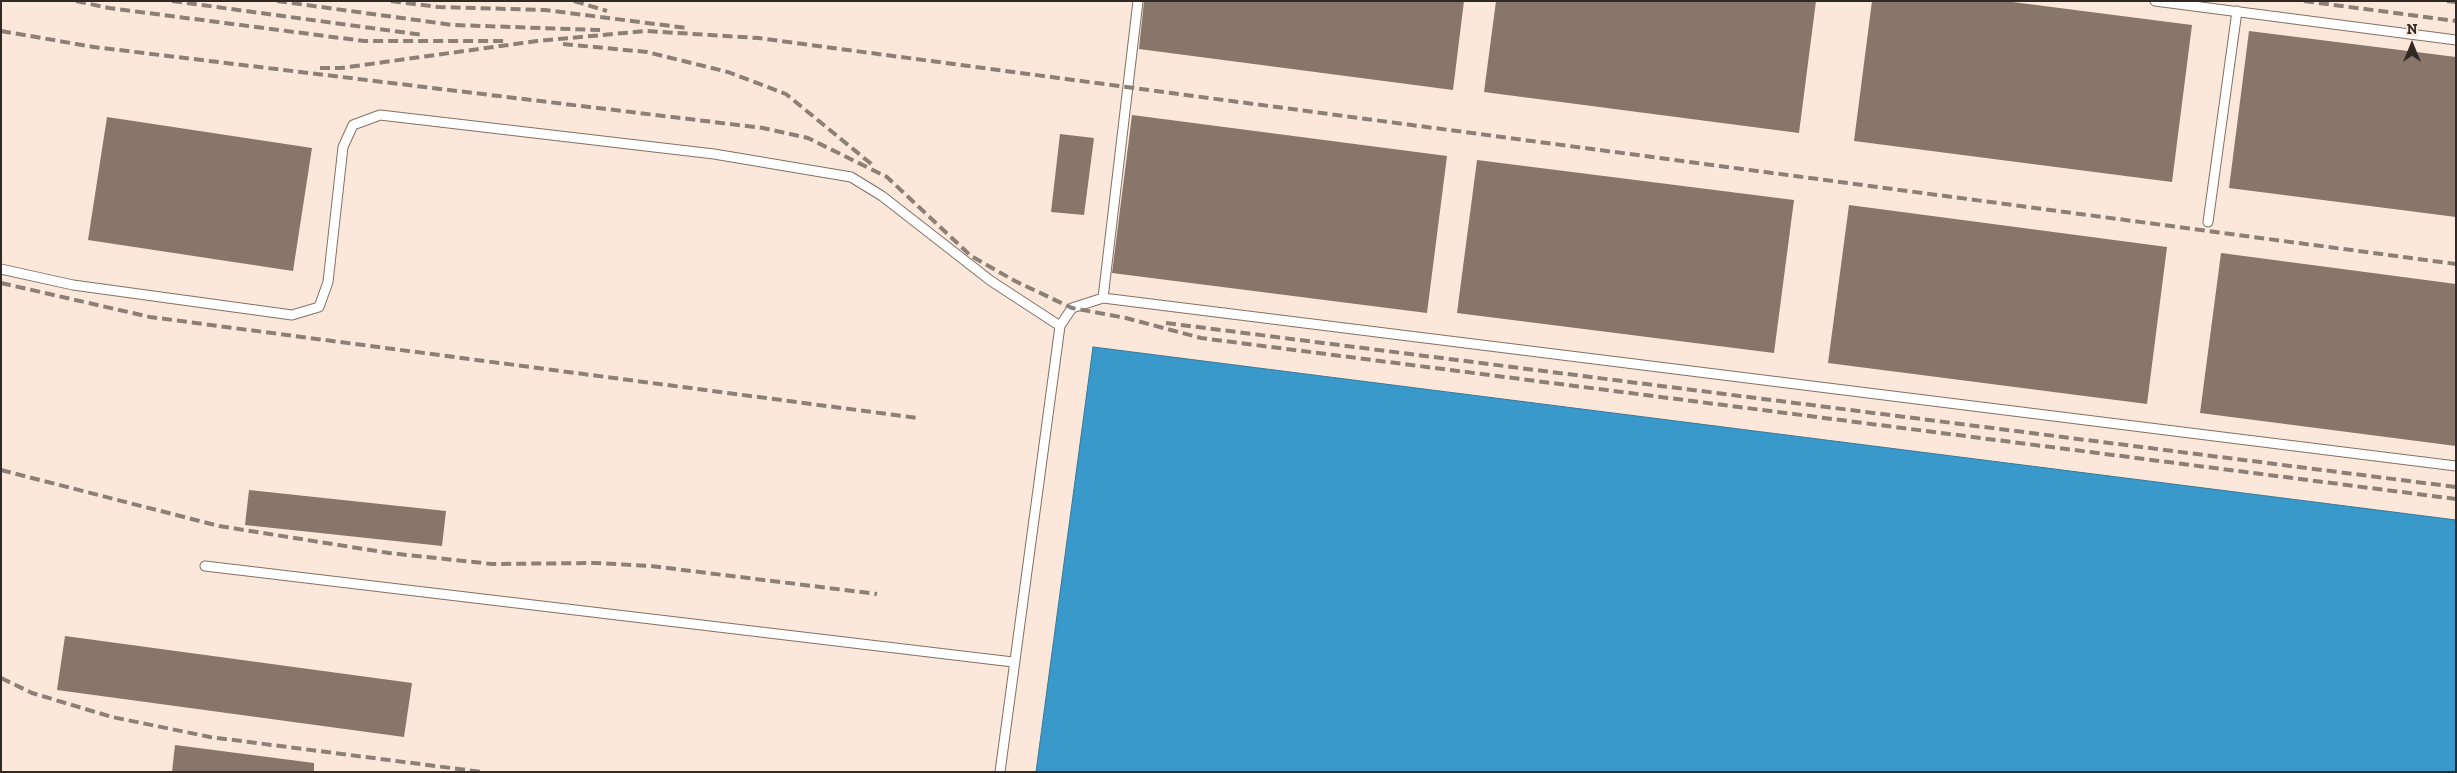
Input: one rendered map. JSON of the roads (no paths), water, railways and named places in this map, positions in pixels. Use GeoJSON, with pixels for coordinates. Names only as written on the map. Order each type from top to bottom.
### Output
{"type":"FeatureCollection","features":[{"type":"Feature","properties":{"kind":"lane"},"geometry":{"type":"LineString","coordinates":[[1103,298],[1138,1]]}},
{"type":"Feature","properties":{"kind":"lane"},"geometry":{"type":"LineString","coordinates":[[2155,1],[2456,40]]}},
{"type":"Feature","properties":{"kind":"lane"},"geometry":{"type":"LineString","coordinates":[[2208,222],[2237,12]]}},
{"type":"Feature","properties":{"kind":"lane"},"geometry":{"type":"LineString","coordinates":[[1,269],[73,284],[292,315],[319,307],[328,282],[343,147],[353,125],[380,115],[714,154],[851,177],[882,196],[991,281],[1060,326]]}},
{"type":"Feature","properties":{"kind":"lane"},"geometry":{"type":"LineString","coordinates":[[1000,772],[1013,662],[1060,326],[1072,308],[1103,298],[2456,466]]}},
{"type":"Feature","properties":{"kind":"lane"},"geometry":{"type":"LineString","coordinates":[[205,566],[1013,662]]}},
{"type":"Feature","properties":{"kind":"water"},"geometry":{"type":"Polygon","coordinates":[[[1093,347],[2456,520],[2456,772],[1036,772],[1093,347]]]}},
{"type":"Feature","properties":{"kind":"railway"},"geometry":{"type":"LineString","coordinates":[[76,1],[109,8],[364,41],[506,41]]}},
{"type":"Feature","properties":{"kind":"railway"},"geometry":{"type":"LineString","coordinates":[[172,1],[423,35]]}},
{"type":"Feature","properties":{"kind":"railway"},"geometry":{"type":"LineString","coordinates":[[277,1],[453,25],[600,30]]}},
{"type":"Feature","properties":{"kind":"railway"},"geometry":{"type":"LineString","coordinates":[[391,1],[438,7],[545,10],[687,28]]}},
{"type":"Feature","properties":{"kind":"railway"},"geometry":{"type":"LineString","coordinates":[[574,1],[607,11]]}},
{"type":"Feature","properties":{"kind":"railway"},"geometry":{"type":"LineString","coordinates":[[2304,1],[2456,21]]}},
{"type":"Feature","properties":{"kind":"railway"},"geometry":{"type":"LineString","coordinates":[[2447,1],[2456,2]]}},
{"type":"Feature","properties":{"kind":"railway"},"geometry":{"type":"LineString","coordinates":[[1,31],[94,47],[763,128],[808,138],[887,177],[971,256],[1015,281],[1072,308],[1126,318],[1201,338],[2456,499]]}},
{"type":"Feature","properties":{"kind":"railway"},"geometry":{"type":"LineString","coordinates":[[320,68],[341,68],[537,41],[646,31],[758,38],[2456,264]]}},
{"type":"Feature","properties":{"kind":"railway"},"geometry":{"type":"LineString","coordinates":[[563,44],[647,52],[728,72],[786,94],[875,167]]}},
{"type":"Feature","properties":{"kind":"railway"},"geometry":{"type":"LineString","coordinates":[[1,283],[150,317],[918,418]]}},
{"type":"Feature","properties":{"kind":"railway"},"geometry":{"type":"LineString","coordinates":[[1166,323],[2456,487]]}},
{"type":"Feature","properties":{"kind":"railway"},"geometry":{"type":"LineString","coordinates":[[1,470],[219,526],[389,553],[492,564],[596,563],[651,566],[877,594]]}},
{"type":"Feature","properties":{"kind":"railway"},"geometry":{"type":"LineString","coordinates":[[1,678],[32,693],[112,717],[210,737],[482,772]]}}]}
